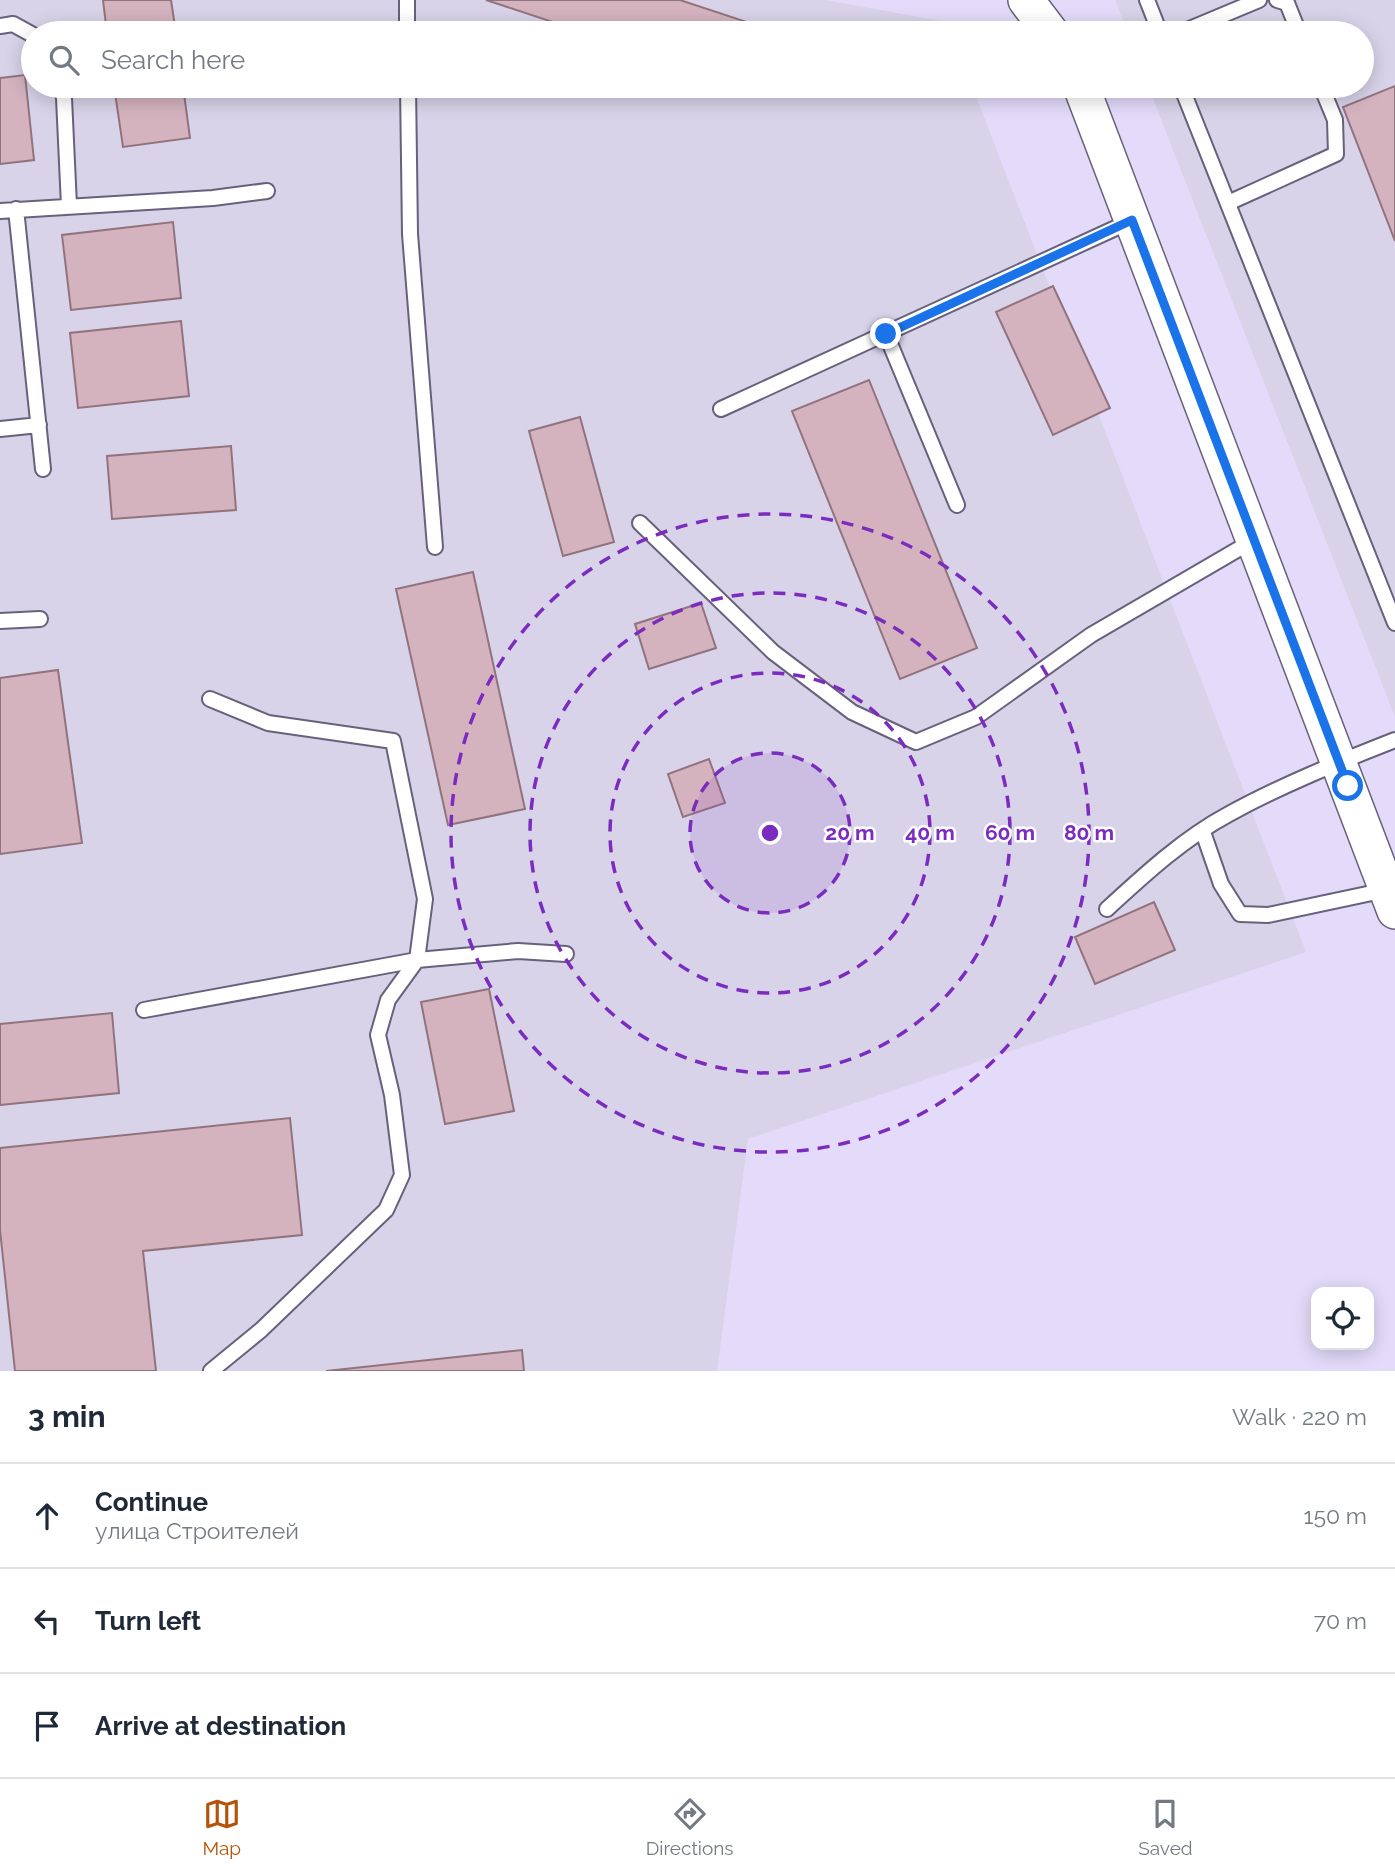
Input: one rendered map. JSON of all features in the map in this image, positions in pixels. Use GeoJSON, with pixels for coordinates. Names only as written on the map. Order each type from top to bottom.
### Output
{"type":"FeatureCollection","features":[{"type":"Feature","properties":{"kind":"street"},"geometry":{"type":"LineString","coordinates":[[1026,0],[1042,21]]}},
{"type":"Feature","properties":{"kind":"street"},"geometry":{"type":"LineString","coordinates":[[1086,98],[1391,901]]}},
{"type":"Feature","properties":{"kind":"lane"},"geometry":{"type":"LineString","coordinates":[[407,0],[407,21]]}},
{"type":"Feature","properties":{"kind":"lane"},"geometry":{"type":"LineString","coordinates":[[1147,0],[1155,21]]}},
{"type":"Feature","properties":{"kind":"lane"},"geometry":{"type":"LineString","coordinates":[[1209,21],[1259,0]]}},
{"type":"Feature","properties":{"kind":"lane"},"geometry":{"type":"LineString","coordinates":[[1277,0],[1287,3],[1294,21]]}},
{"type":"Feature","properties":{"kind":"lane"},"geometry":{"type":"LineString","coordinates":[[0,26],[13,23],[21,28]]}},
{"type":"Feature","properties":{"kind":"lane"},"geometry":{"type":"LineString","coordinates":[[64,98],[69,206]]}},
{"type":"Feature","properties":{"kind":"lane"},"geometry":{"type":"LineString","coordinates":[[408,98],[410,234],[435,547]]}},
{"type":"Feature","properties":{"kind":"lane"},"geometry":{"type":"LineString","coordinates":[[1186,98],[1395,623]]}},
{"type":"Feature","properties":{"kind":"lane"},"geometry":{"type":"LineString","coordinates":[[1228,203],[1336,154],[1335,120],[1326,98]]}},
{"type":"Feature","properties":{"kind":"lane"},"geometry":{"type":"LineString","coordinates":[[0,211],[213,198],[267,191]]}},
{"type":"Feature","properties":{"kind":"lane"},"geometry":{"type":"LineString","coordinates":[[16,209],[43,469]]}},
{"type":"Feature","properties":{"kind":"lane"},"geometry":{"type":"LineString","coordinates":[[721,410],[1132,220]]}},
{"type":"Feature","properties":{"kind":"lane"},"geometry":{"type":"LineString","coordinates":[[886,334],[957,505]]}},
{"type":"Feature","properties":{"kind":"lane"},"geometry":{"type":"LineString","coordinates":[[0,429],[39,425]]}},
{"type":"Feature","properties":{"kind":"lane"},"geometry":{"type":"LineString","coordinates":[[639,523],[773,652],[852,712],[916,742],[976,717],[1091,635],[1254,540]]}},
{"type":"Feature","properties":{"kind":"lane"},"geometry":{"type":"LineString","coordinates":[[0,621],[40,619]]}},
{"type":"Feature","properties":{"kind":"lane"},"geometry":{"type":"LineString","coordinates":[[210,699],[268,723],[393,741],[425,899],[417,960],[388,1000],[378,1035],[392,1095],[402,1175],[386,1210],[261,1330],[211,1371]]}},
{"type":"Feature","properties":{"kind":"lane"},"geometry":{"type":"LineString","coordinates":[[1107,909],[1149,870],[1227,815],[1338,762],[1395,740]]}},
{"type":"Feature","properties":{"kind":"lane"},"geometry":{"type":"LineString","coordinates":[[1203,832],[1221,884],[1240,914],[1268,915],[1391,901]]}},
{"type":"Feature","properties":{"kind":"lane"},"geometry":{"type":"LineString","coordinates":[[144,1010],[417,960],[519,951],[566,954]]}},
{"type":"Feature","properties":{"kind":"shaded area"},"geometry":{"type":"Polygon","coordinates":[[[0,0],[825,0],[941,21],[21,21],[21,98],[977,98],[1306,952],[748,1139],[717,1371],[0,1371],[0,0]]]}},
{"type":"Feature","properties":{"kind":"shaded area"},"geometry":{"type":"Polygon","coordinates":[[[1115,0],[1395,0],[1395,717],[1153,98],[1374,98],[1374,21],[1123,21],[1115,0]]]}},
{"type":"Feature","properties":{"kind":"building"},"geometry":{"type":"Polygon","coordinates":[[[103,0],[171,0],[174,21],[106,21],[103,0]]]}},
{"type":"Feature","properties":{"kind":"building"},"geometry":{"type":"Polygon","coordinates":[[[486,0],[680,0],[744,21],[550,21],[486,0]]]}},
{"type":"Feature","properties":{"kind":"building"},"geometry":{"type":"Polygon","coordinates":[[[21,75],[21,98],[27,98],[34,160],[0,164],[0,78],[21,75]]]}},
{"type":"Feature","properties":{"kind":"building"},"geometry":{"type":"Polygon","coordinates":[[[1395,86],[1395,241],[1343,107],[1365,98],[1374,98],[1374,94],[1395,86]]]}},
{"type":"Feature","properties":{"kind":"building"},"geometry":{"type":"Polygon","coordinates":[[[116,98],[185,98],[190,138],[123,147],[116,98]]]}},
{"type":"Feature","properties":{"kind":"building"},"geometry":{"type":"Polygon","coordinates":[[[173,222],[181,298],[71,310],[62,235],[173,222]]]}},
{"type":"Feature","properties":{"kind":"building"},"geometry":{"type":"Polygon","coordinates":[[[1053,286],[1110,408],[1053,435],[996,312],[1053,286]]]}},
{"type":"Feature","properties":{"kind":"building"},"geometry":{"type":"Polygon","coordinates":[[[181,321],[189,396],[78,408],[70,333],[181,321]]]}},
{"type":"Feature","properties":{"kind":"building"},"geometry":{"type":"Polygon","coordinates":[[[869,380],[977,648],[900,679],[792,411],[869,380]]]}},
{"type":"Feature","properties":{"kind":"building"},"geometry":{"type":"Polygon","coordinates":[[[580,417],[614,542],[563,556],[529,431],[580,417]]]}},
{"type":"Feature","properties":{"kind":"building"},"geometry":{"type":"Polygon","coordinates":[[[231,446],[236,510],[112,519],[107,456],[231,446]]]}},
{"type":"Feature","properties":{"kind":"building"},"geometry":{"type":"Polygon","coordinates":[[[473,572],[525,809],[448,825],[396,589],[473,572]]]}},
{"type":"Feature","properties":{"kind":"building"},"geometry":{"type":"Polygon","coordinates":[[[701,603],[716,648],[649,669],[635,624],[701,603]]]}},
{"type":"Feature","properties":{"kind":"building"},"geometry":{"type":"Polygon","coordinates":[[[58,670],[82,843],[0,854],[0,678],[58,670]]]}},
{"type":"Feature","properties":{"kind":"building"},"geometry":{"type":"Polygon","coordinates":[[[709,759],[725,803],[683,817],[668,774],[709,759]]]}},
{"type":"Feature","properties":{"kind":"building"},"geometry":{"type":"Polygon","coordinates":[[[1154,902],[1175,950],[1095,984],[1075,937],[1154,902]]]}},
{"type":"Feature","properties":{"kind":"building"},"geometry":{"type":"Polygon","coordinates":[[[489,989],[514,1111],[445,1124],[421,1002],[489,989]]]}},
{"type":"Feature","properties":{"kind":"building"},"geometry":{"type":"Polygon","coordinates":[[[112,1013],[119,1093],[0,1105],[0,1024],[112,1013]]]}},
{"type":"Feature","properties":{"kind":"building"},"geometry":{"type":"Polygon","coordinates":[[[290,1118],[302,1235],[143,1251],[156,1371],[15,1371],[0,1230],[0,1148],[290,1118]]]}},
{"type":"Feature","properties":{"kind":"building"},"geometry":{"type":"Polygon","coordinates":[[[522,1350],[524,1371],[326,1371],[522,1350]]]}},
{"type":"Feature","properties":{"kind":"route"},"geometry":{"type":"LineString","coordinates":[[886,334],[1132,220],[1348,786]]}}]}
